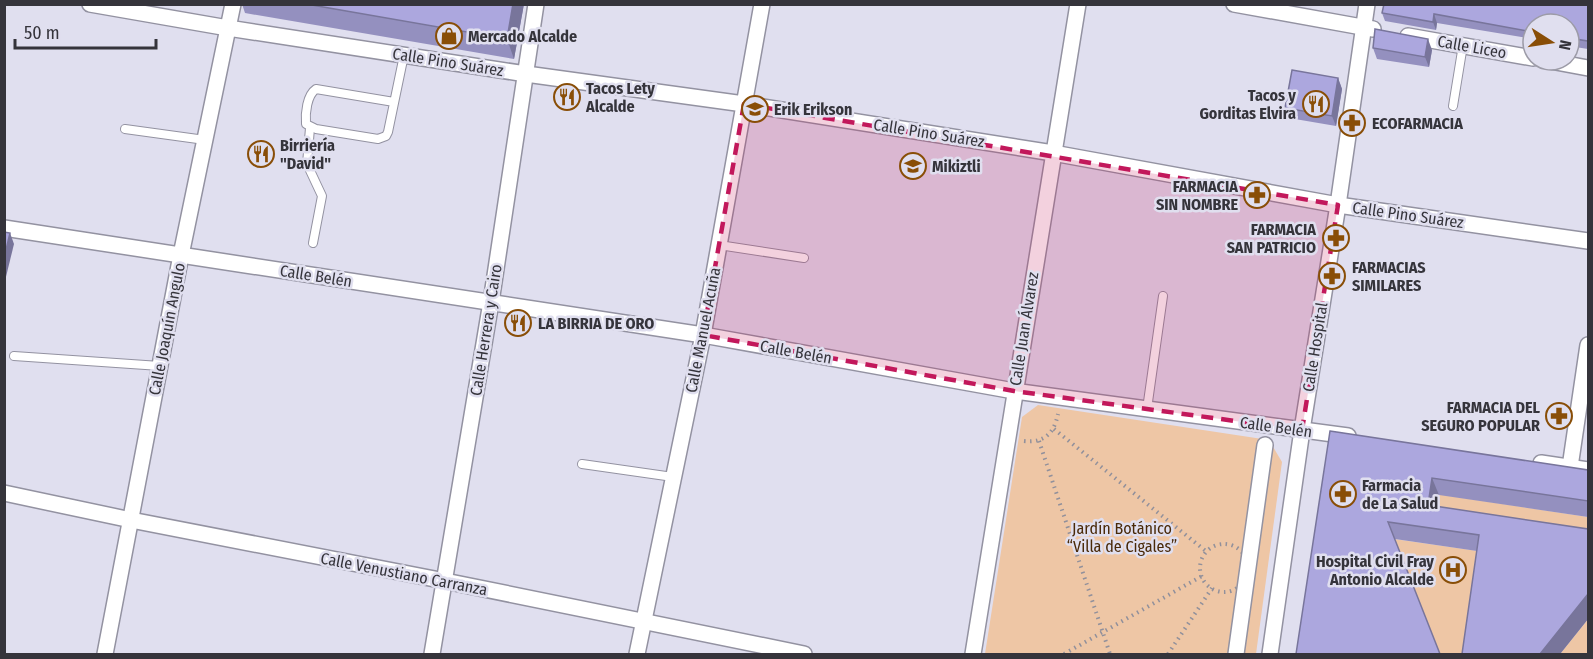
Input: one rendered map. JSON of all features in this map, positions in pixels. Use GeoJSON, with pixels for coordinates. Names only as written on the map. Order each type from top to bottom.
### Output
{"type":"FeatureCollection","features":[{"type":"Feature","properties":{"kind":"street","name":"Calle Pino Suárez"},"geometry":{"type":"LineString","coordinates":[[90,4],[228,28],[526,74],[744,104],[1053,153],[1338,205],[1588,241]]}},
{"type":"Feature","properties":{"kind":"street","name":"Calle Joaquín Angulo"},"geometry":{"type":"LineString","coordinates":[[105,654],[181,255],[233,4]]}},
{"type":"Feature","properties":{"kind":"street","name":"Calle Herrera y Cairo"},"geometry":{"type":"LineString","coordinates":[[432,654],[491,302],[536,4]]}},
{"type":"Feature","properties":{"kind":"street","name":"Calle Manuel Acuña"},"geometry":{"type":"LineString","coordinates":[[637,654],[703,335],[762,4]]}},
{"type":"Feature","properties":{"kind":"street","name":"Calle Juan Álvarez"},"geometry":{"type":"LineString","coordinates":[[973,654],[1078,4]]}},
{"type":"Feature","properties":{"kind":"street","name":"Calle Liceo"},"geometry":{"type":"LineString","coordinates":[[1234,4],[1521,56]]}},
{"type":"Feature","properties":{"kind":"street","name":"Calle Hospital"},"geometry":{"type":"LineString","coordinates":[[1270,654],[1367,4]]}},
{"type":"Feature","properties":{"kind":"street","name":"Calle Belén"},"geometry":{"type":"LineString","coordinates":[[4,228],[703,335],[1014,391],[1359,438]]}},
{"type":"Feature","properties":{"kind":"street"},"geometry":{"type":"LineString","coordinates":[[1570,467],[1588,345]]}},
{"type":"Feature","properties":{"kind":"street"},"geometry":{"type":"LineString","coordinates":[[1236,654],[1265,445]]}},
{"type":"Feature","properties":{"kind":"street"},"geometry":{"type":"LineString","coordinates":[[1523,460],[1588,470]]}},
{"type":"Feature","properties":{"kind":"street","name":"Calle Venustiano Carranza"},"geometry":{"type":"LineString","coordinates":[[4,493],[804,654]]}},
{"type":"Feature","properties":{"kind":"lane"},"geometry":{"type":"LineString","coordinates":[[1454,106],[1463,45]]}},
{"type":"Feature","properties":{"kind":"lane"},"geometry":{"type":"LineString","coordinates":[[394,102],[316,89],[310,95],[305,118],[306,124],[310,128],[382,138],[388,132],[404,55]]}},
{"type":"Feature","properties":{"kind":"lane"},"geometry":{"type":"LineString","coordinates":[[310,128],[307,164],[322,196],[313,243]]}},
{"type":"Feature","properties":{"kind":"lane"},"geometry":{"type":"LineString","coordinates":[[125,129],[205,140]]}},
{"type":"Feature","properties":{"kind":"lane"},"geometry":{"type":"LineString","coordinates":[[719,245],[804,258]]}},
{"type":"Feature","properties":{"kind":"lane"},"geometry":{"type":"LineString","coordinates":[[1147,409],[1163,296]]}},
{"type":"Feature","properties":{"kind":"lane"},"geometry":{"type":"LineString","coordinates":[[14,356],[160,366]]}},
{"type":"Feature","properties":{"kind":"lane"},"geometry":{"type":"LineString","coordinates":[[582,464],[673,477]]}},
{"type":"Feature","properties":{"kind":"path"},"geometry":{"type":"LineString","coordinates":[[1024,441],[1039,441],[1046,438],[1053,429],[1058,414]]}},
{"type":"Feature","properties":{"kind":"path"},"geometry":{"type":"LineString","coordinates":[[1053,429],[1207,552]]}},
{"type":"Feature","properties":{"kind":"path"},"geometry":{"type":"LineString","coordinates":[[1039,441],[1110,654]]}},
{"type":"Feature","properties":{"kind":"path"},"geometry":{"type":"LineString","coordinates":[[1217,545],[1232,545],[1244,555],[1248,569],[1241,584],[1227,591],[1212,588],[1202,576],[1201,560],[1217,545]]}},
{"type":"Feature","properties":{"kind":"path"},"geometry":{"type":"LineString","coordinates":[[1064,654],[1202,576]]}},
{"type":"Feature","properties":{"kind":"path"},"geometry":{"type":"LineString","coordinates":[[1167,654],[1212,588]]}},
{"type":"Feature","properties":{"kind":"highlighted area"},"geometry":{"type":"Polygon","coordinates":[[[744,104],[1338,205],[1302,430],[1014,391],[703,335],[744,104]]]}},
{"type":"Feature","properties":{"kind":"green space","name":"Jardín Botánico “Villa de Cigales”"},"geometry":{"type":"Polygon","coordinates":[[[1038,405],[1269,440],[1282,462],[1256,654],[985,654],[1022,417],[1038,405]]]}},
{"type":"Feature","properties":{"kind":"green space"},"geometry":{"type":"Polygon","coordinates":[[[1390,487],[1588,517],[1588,545],[1387,515],[1390,487]]]}},
{"type":"Feature","properties":{"kind":"green space"},"geometry":{"type":"Polygon","coordinates":[[[1394,539],[1485,552],[1471,654],[1439,654],[1394,539]]]}},
{"type":"Feature","properties":{"kind":"green space"},"geometry":{"type":"Polygon","coordinates":[[[1588,619],[1588,654],[1560,654],[1588,619]]]}},
{"type":"Feature","properties":{"kind":"building"},"geometry":{"type":"Polygon","coordinates":[[[306,4],[513,4],[507,39],[306,4]]]}},
{"type":"Feature","properties":{"kind":"building"},"geometry":{"type":"Polygon","coordinates":[[[1384,4],[1588,4],[1588,41],[1581,40],[1581,12],[1521,12],[1521,30],[1434,14],[1433,22],[1382,13],[1384,4]]]}},
{"type":"Feature","properties":{"kind":"building"},"geometry":{"type":"Polygon","coordinates":[[[1375,29],[1428,39],[1425,57],[1373,48],[1375,29]]]}},
{"type":"Feature","properties":{"kind":"building","name":"Tacos y Gorditas Elvira"},"geometry":{"type":"Polygon","coordinates":[[[1292,70],[1338,78],[1332,116],[1285,108],[1292,70]]]}},
{"type":"Feature","properties":{"kind":"building"},"geometry":{"type":"Polygon","coordinates":[[[4,232],[10,233],[4,258],[4,232]]]}},
{"type":"Feature","properties":{"kind":"building","name":"Hospital Civil Fray Antonio Alcalde"},"geometry":{"type":"Polygon","coordinates":[[[1330,431],[1588,470],[1588,501],[1432,478],[1428,505],[1588,529],[1588,594],[1540,654],[1462,654],[1479,535],[1388,522],[1440,654],[1296,654],[1330,431]]]}},
{"type":"Feature","properties":{"kind":"place","name":"Mercado Alcalde"},"geometry":{"type":"Point","coordinates":[449,36]}},
{"type":"Feature","properties":{"kind":"place","name":"Tacos Lety Alcalde"},"geometry":{"type":"Point","coordinates":[567,97]}},
{"type":"Feature","properties":{"kind":"place","name":"Tacos y Gorditas Elvira"},"geometry":{"type":"Point","coordinates":[1316,104]}},
{"type":"Feature","properties":{"kind":"place","name":"Erik Erikson"},"geometry":{"type":"Point","coordinates":[755,109]}},
{"type":"Feature","properties":{"kind":"place","name":"ECOFARMACIA"},"geometry":{"type":"Point","coordinates":[1352,123]}},
{"type":"Feature","properties":{"kind":"place","name":"Birriería \"David\""},"geometry":{"type":"Point","coordinates":[261,154]}},
{"type":"Feature","properties":{"kind":"place","name":"Mikiztli"},"geometry":{"type":"Point","coordinates":[913,166]}},
{"type":"Feature","properties":{"kind":"place","name":"FARMACIA SIN NOMBRE"},"geometry":{"type":"Point","coordinates":[1257,195]}},
{"type":"Feature","properties":{"kind":"place","name":"FARMACIA SAN PATRICIO"},"geometry":{"type":"Point","coordinates":[1336,238]}},
{"type":"Feature","properties":{"kind":"place","name":"FARMACIAS SIMILARES"},"geometry":{"type":"Point","coordinates":[1332,276]}},
{"type":"Feature","properties":{"kind":"place","name":"LA BIRRIA DE ORO"},"geometry":{"type":"Point","coordinates":[518,323]}},
{"type":"Feature","properties":{"kind":"place","name":"FARMACIA DEL SEGURO POPULAR"},"geometry":{"type":"Point","coordinates":[1559,416]}},
{"type":"Feature","properties":{"kind":"place","name":"Farmacia de La Salud"},"geometry":{"type":"Point","coordinates":[1343,494]}},
{"type":"Feature","properties":{"kind":"place","name":"Hospital Civil Fray Antonio Alcalde"},"geometry":{"type":"Point","coordinates":[1453,570]}}]}
